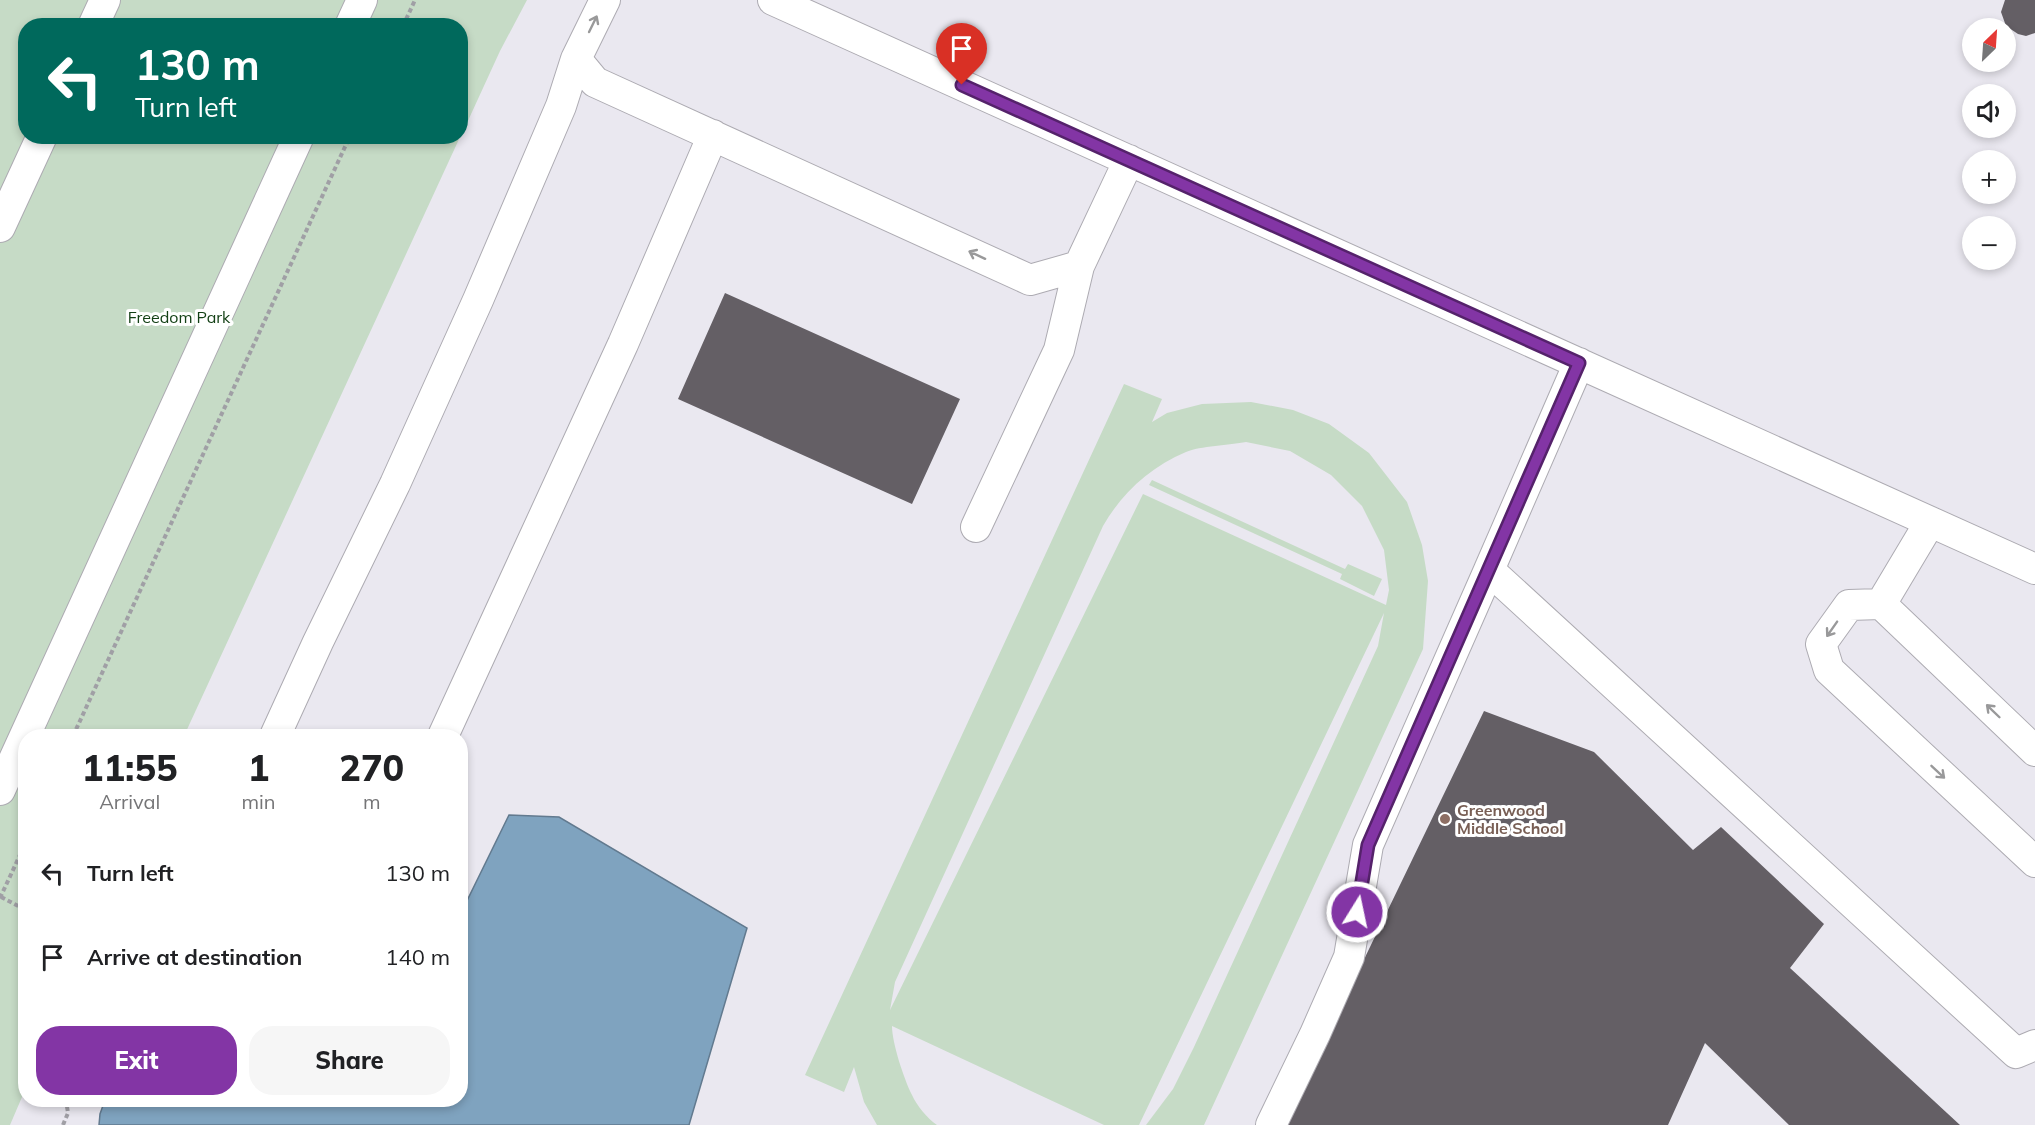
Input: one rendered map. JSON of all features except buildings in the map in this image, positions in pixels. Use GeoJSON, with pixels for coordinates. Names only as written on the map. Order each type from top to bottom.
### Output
{"type":"FeatureCollection","features":[{"type":"Feature","properties":{"kind":"lane"},"geometry":{"type":"LineString","coordinates":[[97,18],[105,0]]}},
{"type":"Feature","properties":{"kind":"lane"},"geometry":{"type":"LineString","coordinates":[[354,18],[362,0]]}},
{"type":"Feature","properties":{"kind":"lane"},"geometry":{"type":"LineString","coordinates":[[278,729],[395,484],[478,300],[561,106],[576,59],[605,0]]}},
{"type":"Feature","properties":{"kind":"lane"},"geometry":{"type":"LineString","coordinates":[[774,0],[2035,569]]}},
{"type":"Feature","properties":{"kind":"lane"},"geometry":{"type":"LineString","coordinates":[[576,59],[596,82],[1030,280],[1079,266]]}},
{"type":"Feature","properties":{"kind":"lane"},"geometry":{"type":"LineString","coordinates":[[446,729],[623,344],[713,135]]}},
{"type":"Feature","properties":{"kind":"lane"},"geometry":{"type":"LineString","coordinates":[[0,226],[38,144]]}},
{"type":"Feature","properties":{"kind":"lane"},"geometry":{"type":"LineString","coordinates":[[28,729],[295,144]]}},
{"type":"Feature","properties":{"kind":"lane"},"geometry":{"type":"LineString","coordinates":[[976,527],[1059,350],[1079,266],[1129,160]]}},
{"type":"Feature","properties":{"kind":"lane"},"geometry":{"type":"LineString","coordinates":[[1271,1125],[1349,957],[1368,845],[1579,363]]}},
{"type":"Feature","properties":{"kind":"lane"},"geometry":{"type":"LineString","coordinates":[[1881,604],[1930,522]]}},
{"type":"Feature","properties":{"kind":"lane"},"geometry":{"type":"LineString","coordinates":[[1489,570],[2016,1053],[2035,1045]]}},
{"type":"Feature","properties":{"kind":"lane"},"geometry":{"type":"LineString","coordinates":[[2035,751],[1881,604],[1849,605],[1821,644],[1829,670],[2035,862]]}},
{"type":"Feature","properties":{"kind":"lane"},"geometry":{"type":"LineString","coordinates":[[0,790],[18,751]]}},
{"type":"Feature","properties":{"kind":"path"},"geometry":{"type":"LineString","coordinates":[[407,18],[415,0]]}},
{"type":"Feature","properties":{"kind":"path"},"geometry":{"type":"LineString","coordinates":[[76,729],[346,144]]}},
{"type":"Feature","properties":{"kind":"path"},"geometry":{"type":"LineString","coordinates":[[18,859],[0,898],[18,906]]}},
{"type":"Feature","properties":{"kind":"path"},"geometry":{"type":"LineString","coordinates":[[63,1125],[68,1113],[67,1107]]}},
{"type":"Feature","properties":{"kind":"green space","name":"Freedom Park"},"geometry":{"type":"Polygon","coordinates":[[[0,0],[527,0],[500,51],[468,121],[468,18],[18,18],[18,144],[457,144],[187,729],[18,729],[18,1106],[10,1125],[0,1125],[0,0]]]}},
{"type":"Feature","properties":{"kind":"green space"},"geometry":{"type":"Polygon","coordinates":[[[1124,384],[1162,399],[1152,422],[1167,413],[1202,404],[1251,402],[1293,410],[1329,424],[1369,453],[1407,502],[1422,545],[1428,581],[1423,649],[1204,1125],[1146,1125],[1173,1089],[1194,1047],[1378,646],[1384,613],[1139,1125],[1104,1125],[892,1026],[902,1071],[914,1099],[937,1125],[877,1125],[864,1102],[854,1067],[844,1092],[805,1075],[1124,384]],[[1246,442],[1186,452],[1161,465],[1138,482],[1111,514],[1103,526],[895,982],[890,1010],[1143,494],[1386,605],[1389,590],[1384,550],[1362,506],[1331,475],[1290,451],[1246,442]]]}},
{"type":"Feature","properties":{"kind":"green space"},"geometry":{"type":"Polygon","coordinates":[[[1152,480],[1345,569],[1348,564],[1382,579],[1374,596],[1340,579],[1342,574],[1149,485],[1152,480]]]}},
{"type":"Feature","properties":{"kind":"water"},"geometry":{"type":"Polygon","coordinates":[[[509,815],[559,817],[747,928],[689,1125],[99,1125],[102,1107],[468,1107],[468,899],[509,815]]]}},
{"type":"Feature","properties":{"kind":"place","name":"Greenwood Middle School"},"geometry":{"type":"Point","coordinates":[1445,819]}},
{"type":"Feature","properties":{"kind":"route"},"geometry":{"type":"LineString","coordinates":[[962,85],[1579,363],[1368,845],[1357,912]]}}]}
